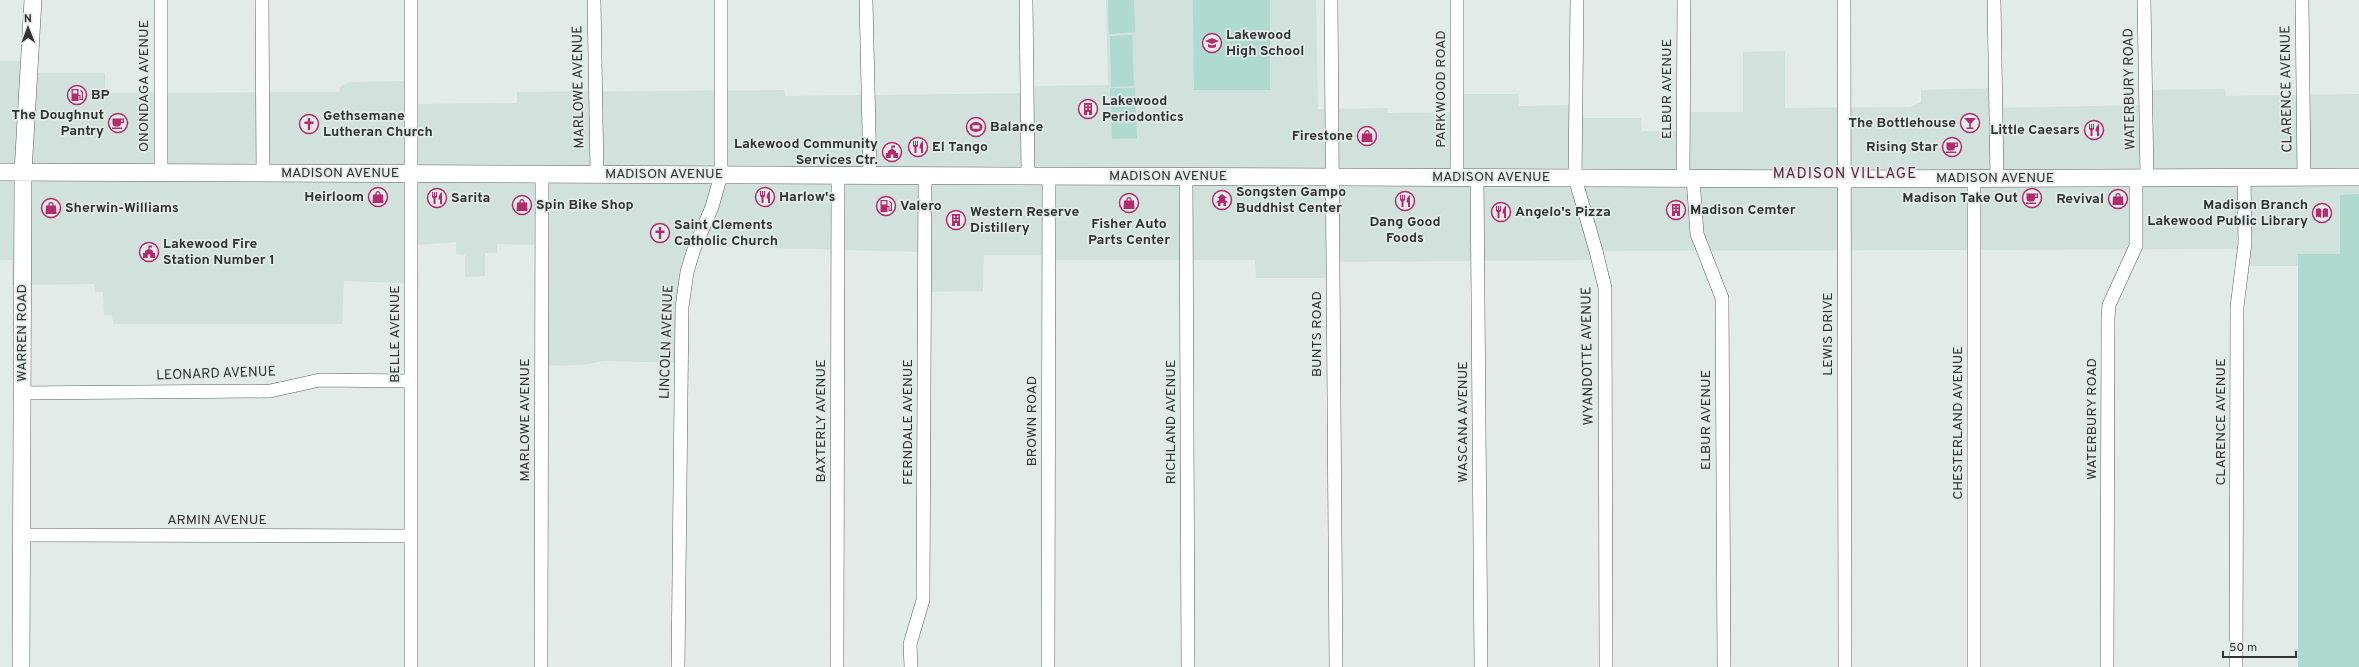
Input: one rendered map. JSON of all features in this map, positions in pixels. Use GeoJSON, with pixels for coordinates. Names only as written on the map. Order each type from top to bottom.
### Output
{"type":"FeatureCollection","features":[{"type":"Feature","properties":{"kind":"main road","name":"WARREN ROAD"},"geometry":{"type":"LineString","coordinates":[[21,667],[23,172],[33,0]]}},
{"type":"Feature","properties":{"kind":"main road","name":"MADISON AVENUE"},"geometry":{"type":"LineString","coordinates":[[0,172],[1575,178],[2359,177]]}},
{"type":"Feature","properties":{"kind":"street","name":"ONONDAGA AVENUE"},"geometry":{"type":"LineString","coordinates":[[161,0],[161,173]]}},
{"type":"Feature","properties":{"kind":"street"},"geometry":{"type":"LineString","coordinates":[[262,0],[263,173]]}},
{"type":"Feature","properties":{"kind":"street","name":"BELLE AVENUE"},"geometry":{"type":"LineString","coordinates":[[411,0],[411,667]]}},
{"type":"Feature","properties":{"kind":"street","name":"MARLOWE AVENUE"},"geometry":{"type":"LineString","coordinates":[[594,0],[597,174]]}},
{"type":"Feature","properties":{"kind":"street","name":"LINCOLN AVENUE"},"geometry":{"type":"LineString","coordinates":[[678,667],[682,307],[687,272],[694,249],[712,207],[721,175],[721,0]]}},
{"type":"Feature","properties":{"kind":"street"},"geometry":{"type":"LineString","coordinates":[[866,0],[870,175]]}},
{"type":"Feature","properties":{"kind":"street"},"geometry":{"type":"LineString","coordinates":[[1026,0],[1028,176]]}},
{"type":"Feature","properties":{"kind":"street","name":"BUNTS ROAD"},"geometry":{"type":"LineString","coordinates":[[1331,0],[1336,667]]}},
{"type":"Feature","properties":{"kind":"street","name":"PARKWOOD ROAD"},"geometry":{"type":"LineString","coordinates":[[1457,0],[1457,177]]}},
{"type":"Feature","properties":{"kind":"street","name":"WYANDOTTE AVENUE"},"geometry":{"type":"LineString","coordinates":[[1577,0],[1575,178],[1596,250],[1605,288],[1606,667]]}},
{"type":"Feature","properties":{"kind":"street","name":"ELBUR AVENUE"},"geometry":{"type":"LineString","coordinates":[[1684,0],[1688,178],[1697,234],[1722,298],[1724,667]]}},
{"type":"Feature","properties":{"kind":"street","name":"LEWIS DRIVE"},"geometry":{"type":"LineString","coordinates":[[1844,0],[1845,667]]}},
{"type":"Feature","properties":{"kind":"street"},"geometry":{"type":"LineString","coordinates":[[1994,0],[1996,178]]}},
{"type":"Feature","properties":{"kind":"street","name":"WATERBURY ROAD"},"geometry":{"type":"LineString","coordinates":[[2107,667],[2108,318],[2109,306],[2136,246],[2142,177],[2144,0]]}},
{"type":"Feature","properties":{"kind":"street","name":"CLARENCE AVENUE"},"geometry":{"type":"LineString","coordinates":[[2302,0],[2304,177]]}},
{"type":"Feature","properties":{"kind":"street","name":"MARLOWE AVENUE"},"geometry":{"type":"LineString","coordinates":[[541,667],[542,174]]}},
{"type":"Feature","properties":{"kind":"street","name":"BAXTERLY AVENUE"},"geometry":{"type":"LineString","coordinates":[[837,667],[838,175]]}},
{"type":"Feature","properties":{"kind":"street","name":"FERNDALE AVENUE"},"geometry":{"type":"LineString","coordinates":[[911,667],[910,644],[923,600],[926,175]]}},
{"type":"Feature","properties":{"kind":"street","name":"BROWN ROAD"},"geometry":{"type":"LineString","coordinates":[[1048,667],[1049,176]]}},
{"type":"Feature","properties":{"kind":"street","name":"RICHLAND AVENUE"},"geometry":{"type":"LineString","coordinates":[[1186,176],[1188,667]]}},
{"type":"Feature","properties":{"kind":"street","name":"WASCANA AVENUE"},"geometry":{"type":"LineString","coordinates":[[1477,177],[1481,667]]}},
{"type":"Feature","properties":{"kind":"street","name":"CLARENCE AVENUE"},"geometry":{"type":"LineString","coordinates":[[2236,667],[2236,307],[2245,243],[2244,177]]}},
{"type":"Feature","properties":{"kind":"street","name":"CHESTERLAND AVENUE"},"geometry":{"type":"LineString","coordinates":[[1974,178],[1974,667]]}},
{"type":"Feature","properties":{"kind":"street","name":"LEONARD AVENUE"},"geometry":{"type":"LineString","coordinates":[[22,393],[270,391],[320,380],[411,381]]}},
{"type":"Feature","properties":{"kind":"street","name":"ARMIN AVENUE"},"geometry":{"type":"LineString","coordinates":[[22,535],[411,536]]}},
{"type":"Feature","properties":{"kind":"shaded area"},"geometry":{"type":"Polygon","coordinates":[[[1106,0],[1316,0],[1318,109],[1387,108],[1388,113],[1460,112],[1459,94],[1518,94],[1519,106],[1578,105],[1578,118],[1641,118],[1642,131],[1685,131],[1685,112],[1743,112],[1743,52],[1785,51],[1785,108],[1910,107],[1921,102],[1921,90],[1998,88],[1998,108],[2143,105],[2143,90],[2225,89],[2226,96],[2359,94],[2359,195],[2340,195],[2340,254],[2298,254],[2299,266],[2245,266],[2247,249],[1602,251],[1604,260],[1336,262],[1336,278],[1256,278],[1255,260],[1051,260],[1050,255],[984,255],[983,291],[921,292],[922,252],[701,246],[690,275],[681,363],[604,361],[582,365],[536,366],[536,245],[497,244],[497,253],[485,253],[485,276],[465,277],[465,255],[456,254],[456,242],[417,245],[419,288],[400,283],[344,281],[342,324],[113,324],[112,315],[104,315],[103,292],[95,292],[94,284],[12,285],[12,260],[0,260],[0,61],[27,61],[27,73],[105,73],[105,93],[339,92],[340,87],[349,82],[416,81],[417,104],[517,103],[517,92],[784,90],[785,96],[1032,93],[1032,86],[1108,85],[1106,0]]]}},
{"type":"Feature","properties":{"kind":"green space"},"geometry":{"type":"Polygon","coordinates":[[[1108,0],[1134,0],[1135,32],[1109,34],[1108,0]]]}},
{"type":"Feature","properties":{"kind":"green space"},"geometry":{"type":"Polygon","coordinates":[[[1193,0],[1270,0],[1270,90],[1194,90],[1193,0]]]}},
{"type":"Feature","properties":{"kind":"green space"},"geometry":{"type":"Polygon","coordinates":[[[1132,35],[1134,86],[1111,87],[1110,36],[1132,35]]]}},
{"type":"Feature","properties":{"kind":"green space"},"geometry":{"type":"Polygon","coordinates":[[[1110,88],[1135,88],[1137,138],[1112,139],[1110,88]]]}},
{"type":"Feature","properties":{"kind":"green space"},"geometry":{"type":"Polygon","coordinates":[[[2359,194],[2359,667],[2298,667],[2298,254],[2340,254],[2340,195],[2359,194]]]}},
{"type":"Feature","properties":{"kind":"place","name":"Lakewood High School"},"geometry":{"type":"Point","coordinates":[1212,43]}},
{"type":"Feature","properties":{"kind":"place","name":"BP"},"geometry":{"type":"Point","coordinates":[77,95]}},
{"type":"Feature","properties":{"kind":"place","name":"Lakewood Periodontics"},"geometry":{"type":"Point","coordinates":[1088,109]}},
{"type":"Feature","properties":{"kind":"place","name":"The Doughnut Pantry"},"geometry":{"type":"Point","coordinates":[118,123]}},
{"type":"Feature","properties":{"kind":"place","name":"The Bottlehouse"},"geometry":{"type":"Point","coordinates":[1970,123]}},
{"type":"Feature","properties":{"kind":"place","name":"Gethsemane Lutheran Church"},"geometry":{"type":"Point","coordinates":[309,124]}},
{"type":"Feature","properties":{"kind":"place","name":"Balance"},"geometry":{"type":"Point","coordinates":[976,127]}},
{"type":"Feature","properties":{"kind":"place","name":"Little Caesars"},"geometry":{"type":"Point","coordinates":[2094,130]}},
{"type":"Feature","properties":{"kind":"place","name":"Firestone"},"geometry":{"type":"Point","coordinates":[1367,136]}},
{"type":"Feature","properties":{"kind":"place","name":"El Tango"},"geometry":{"type":"Point","coordinates":[918,147]}},
{"type":"Feature","properties":{"kind":"place","name":"Rising Star"},"geometry":{"type":"Point","coordinates":[1952,147]}},
{"type":"Feature","properties":{"kind":"place","name":"Lakewood Community Services Ctr."},"geometry":{"type":"Point","coordinates":[892,152]}},
{"type":"Feature","properties":{"kind":"place","name":"Heirloom"},"geometry":{"type":"Point","coordinates":[378,197]}},
{"type":"Feature","properties":{"kind":"place","name":"Harlow's"},"geometry":{"type":"Point","coordinates":[765,197]}},
{"type":"Feature","properties":{"kind":"place","name":"Sarita"},"geometry":{"type":"Point","coordinates":[437,198]}},
{"type":"Feature","properties":{"kind":"place","name":"Madison Take Out"},"geometry":{"type":"Point","coordinates":[2032,198]}},
{"type":"Feature","properties":{"kind":"place","name":"Revival"},"geometry":{"type":"Point","coordinates":[2118,199]}},
{"type":"Feature","properties":{"kind":"place","name":"Songsten Gampo Buddhist Center"},"geometry":{"type":"Point","coordinates":[1222,200]}},
{"type":"Feature","properties":{"kind":"place","name":"Dang Good Foods"},"geometry":{"type":"Point","coordinates":[1405,201]}},
{"type":"Feature","properties":{"kind":"place","name":"Fisher Auto Parts Center"},"geometry":{"type":"Point","coordinates":[1129,203]}},
{"type":"Feature","properties":{"kind":"place","name":"Spin Bike Shop"},"geometry":{"type":"Point","coordinates":[522,205]}},
{"type":"Feature","properties":{"kind":"place","name":"Valero"},"geometry":{"type":"Point","coordinates":[886,206]}},
{"type":"Feature","properties":{"kind":"place","name":"Sherwin-Williams"},"geometry":{"type":"Point","coordinates":[51,208]}},
{"type":"Feature","properties":{"kind":"place","name":"Madison Cemter"},"geometry":{"type":"Point","coordinates":[1676,210]}},
{"type":"Feature","properties":{"kind":"place","name":"Angelo's Pizza"},"geometry":{"type":"Point","coordinates":[1501,212]}},
{"type":"Feature","properties":{"kind":"place","name":"Madison Branch Lakewood Public Library"},"geometry":{"type":"Point","coordinates":[2322,213]}},
{"type":"Feature","properties":{"kind":"place","name":"Western Reserve Distillery"},"geometry":{"type":"Point","coordinates":[956,220]}},
{"type":"Feature","properties":{"kind":"place","name":"Saint Clements Catholic Church"},"geometry":{"type":"Point","coordinates":[660,233]}},
{"type":"Feature","properties":{"kind":"place","name":"Lakewood Fire Station Number 1"},"geometry":{"type":"Point","coordinates":[149,252]}},
{"type":"Feature","properties":{"kind":"district","name":"MADISON VILLAGE"},"geometry":{"type":"Point","coordinates":[1845,174]}}]}
